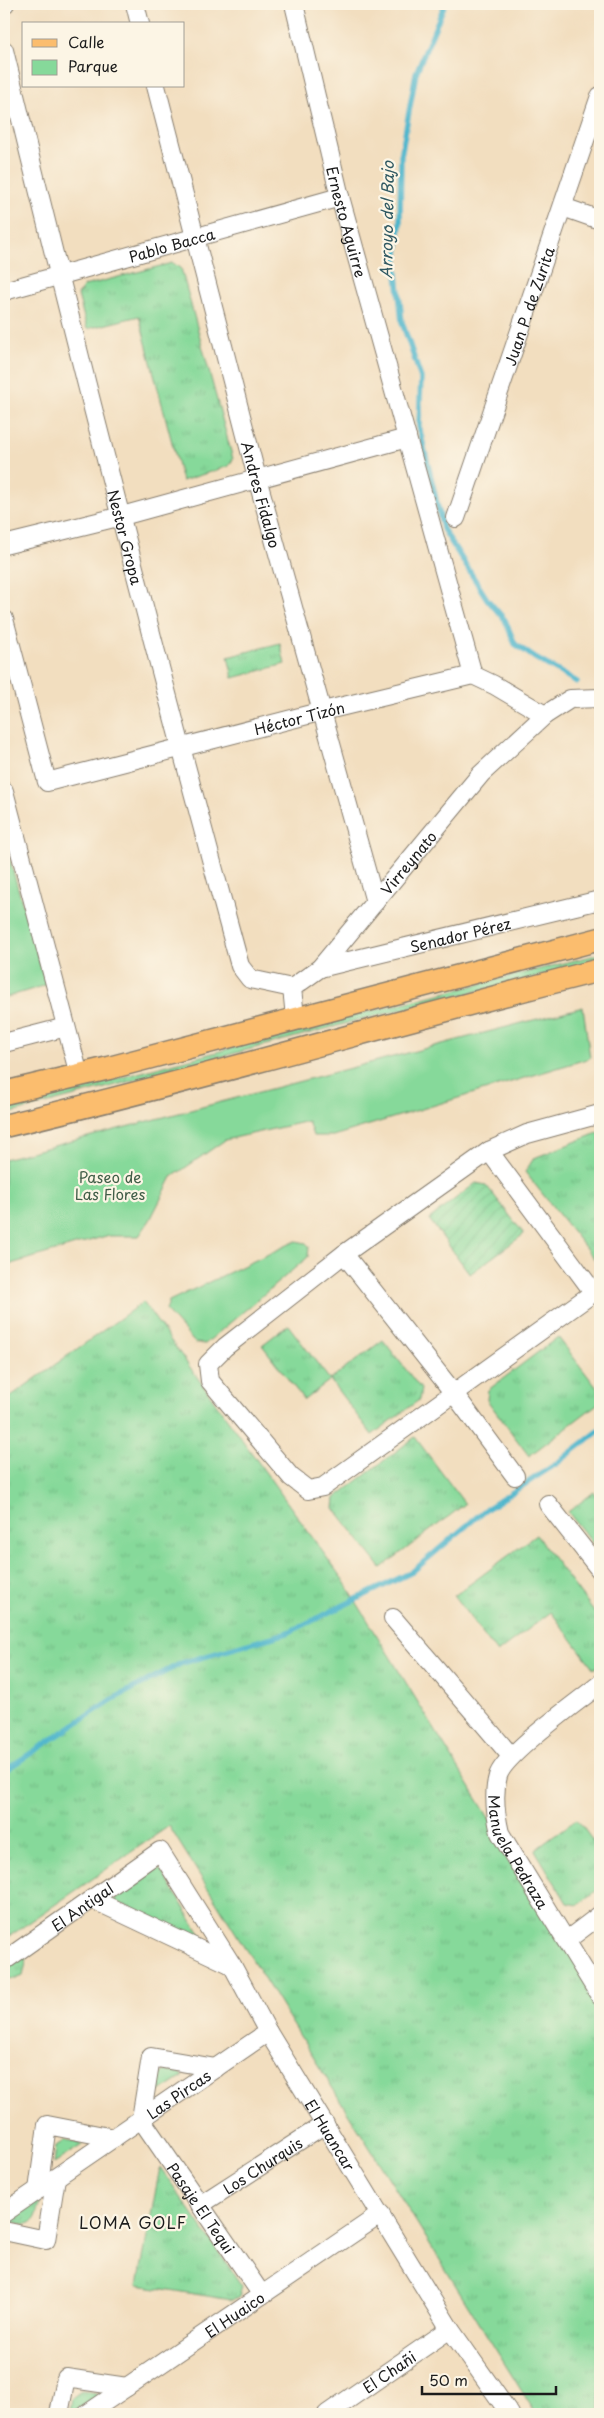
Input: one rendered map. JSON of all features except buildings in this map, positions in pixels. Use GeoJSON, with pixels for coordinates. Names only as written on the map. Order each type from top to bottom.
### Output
{"type":"FeatureCollection","features":[{"type":"Feature","properties":{"kind":"main road"},"geometry":{"type":"LineString","coordinates":[[4,1093],[600,939]]}},
{"type":"Feature","properties":{"kind":"main road"},"geometry":{"type":"LineString","coordinates":[[4,1126],[120,1099],[474,1002],[600,970]]}},
{"type":"Feature","properties":{"kind":"street"},"geometry":{"type":"LineString","coordinates":[[135,4],[140,22]]}},
{"type":"Feature","properties":{"kind":"street","name":"Ernesto Aguirre"},"geometry":{"type":"LineString","coordinates":[[294,4],[340,197],[473,675]]}},
{"type":"Feature","properties":{"kind":"street","name":"Nestor Gropa"},"geometry":{"type":"LineString","coordinates":[[4,50],[58,276],[122,516],[180,747],[240,966],[250,979],[292,988]]}},
{"type":"Feature","properties":{"kind":"street","name":"Andres Fidalgo"},"geometry":{"type":"LineString","coordinates":[[157,88],[256,478],[323,711],[375,902]]}},
{"type":"Feature","properties":{"kind":"street","name":"Juan P. de Zurita"},"geometry":{"type":"LineString","coordinates":[[456,518],[600,96]]}},
{"type":"Feature","properties":{"kind":"street","name":"Pablo Bacca"},"geometry":{"type":"LineString","coordinates":[[4,291],[340,197]]}},
{"type":"Feature","properties":{"kind":"street"},"geometry":{"type":"LineString","coordinates":[[563,207],[600,220]]}},
{"type":"Feature","properties":{"kind":"street"},"geometry":{"type":"LineString","coordinates":[[4,545],[122,516],[407,438]]}},
{"type":"Feature","properties":{"kind":"street","name":"Héctor Tizón"},"geometry":{"type":"LineString","coordinates":[[4,619],[47,782],[323,711],[473,675]]}},
{"type":"Feature","properties":{"kind":"street"},"geometry":{"type":"LineString","coordinates":[[473,675],[494,685],[544,715]]}},
{"type":"Feature","properties":{"kind":"street","name":"Virreynato"},"geometry":{"type":"LineString","coordinates":[[292,988],[320,968],[481,774],[544,715],[570,699],[600,698]]}},
{"type":"Feature","properties":{"kind":"street"},"geometry":{"type":"LineString","coordinates":[[4,791],[79,1075]]}},
{"type":"Feature","properties":{"kind":"street","name":"Senador Pérez"},"geometry":{"type":"LineString","coordinates":[[320,968],[600,900]]}},
{"type":"Feature","properties":{"kind":"street"},"geometry":{"type":"LineString","coordinates":[[292,988],[295,1018]]}},
{"type":"Feature","properties":{"kind":"street"},"geometry":{"type":"LineString","coordinates":[[4,1043],[66,1027]]}},
{"type":"Feature","properties":{"kind":"street"},"geometry":{"type":"LineString","coordinates":[[489,1151],[597,1290],[323,1487],[308,1490],[291,1477],[210,1380],[208,1364],[225,1347],[344,1254],[489,1151],[527,1134],[600,1114]]}},
{"type":"Feature","properties":{"kind":"street"},"geometry":{"type":"LineString","coordinates":[[344,1254],[453,1392],[515,1476]]}},
{"type":"Feature","properties":{"kind":"street"},"geometry":{"type":"LineString","coordinates":[[548,1504],[600,1570]]}},
{"type":"Feature","properties":{"kind":"street"},"geometry":{"type":"LineString","coordinates":[[393,1618],[511,1756]]}},
{"type":"Feature","properties":{"kind":"street","name":"Manuela Pedraza"},"geometry":{"type":"LineString","coordinates":[[600,1684],[511,1756],[498,1775],[496,1816],[500,1833],[600,1996]]}},
{"type":"Feature","properties":{"kind":"street","name":"El Antigal"},"geometry":{"type":"LineString","coordinates":[[4,1961],[160,1851]]}},
{"type":"Feature","properties":{"kind":"street","name":"El Huancar"},"geometry":{"type":"LineString","coordinates":[[160,1851],[232,1965],[268,2032],[450,2329],[510,2414]]}},
{"type":"Feature","properties":{"kind":"street"},"geometry":{"type":"LineString","coordinates":[[92,1899],[232,1965]]}},
{"type":"Feature","properties":{"kind":"street"},"geometry":{"type":"LineString","coordinates":[[567,1940],[600,1915]]}},
{"type":"Feature","properties":{"kind":"street","name":"Las Pircas"},"geometry":{"type":"LineString","coordinates":[[4,2212],[268,2032]]}},
{"type":"Feature","properties":{"kind":"street","name":"Las Pircas"},"geometry":{"type":"LineString","coordinates":[[141,2119],[151,2057],[216,2068]]}},
{"type":"Feature","properties":{"kind":"street","name":"Pasaje El Tequi"},"geometry":{"type":"LineString","coordinates":[[141,2119],[262,2296]]}},
{"type":"Feature","properties":{"kind":"street","name":"Los Churquis"},"geometry":{"type":"LineString","coordinates":[[200,2205],[324,2124]]}},
{"type":"Feature","properties":{"kind":"street"},"geometry":{"type":"LineString","coordinates":[[38,2190],[48,2125],[114,2138]]}},
{"type":"Feature","properties":{"kind":"street"},"geometry":{"type":"LineString","coordinates":[[4,2230],[46,2240],[56,2178]]}},
{"type":"Feature","properties":{"kind":"street","name":"El Huaico"},"geometry":{"type":"LineString","coordinates":[[87,2414],[381,2214]]}},
{"type":"Feature","properties":{"kind":"street","name":"El Chañi"},"geometry":{"type":"LineString","coordinates":[[327,2414],[450,2329]]}},
{"type":"Feature","properties":{"kind":"street"},"geometry":{"type":"LineString","coordinates":[[59,2414],[66,2378],[127,2387]]}},
{"type":"Feature","properties":{"kind":"green space"},"geometry":{"type":"Polygon","coordinates":[[[172,263],[181,268],[233,459],[229,466],[182,481],[139,316],[87,329],[78,295],[84,286],[172,263]]]}},
{"type":"Feature","properties":{"kind":"green space"},"geometry":{"type":"Polygon","coordinates":[[[280,643],[285,664],[233,678],[228,657],[280,643]]]}},
{"type":"Feature","properties":{"kind":"green space"},"geometry":{"type":"Polygon","coordinates":[[[4,840],[46,985],[4,998],[4,840]]]}},
{"type":"Feature","properties":{"kind":"green space"},"geometry":{"type":"Polygon","coordinates":[[[600,954],[600,961],[355,1021],[4,1115],[4,1109],[351,1016],[600,954]]]}},
{"type":"Feature","properties":{"kind":"green space","name":"Paseo de Las Flores"},"geometry":{"type":"Polygon","coordinates":[[[583,1007],[590,1058],[333,1136],[313,1136],[308,1121],[225,1140],[172,1177],[150,1220],[139,1236],[106,1236],[4,1266],[4,1159],[583,1007]]]}},
{"type":"Feature","properties":{"kind":"green space"},"geometry":{"type":"Polygon","coordinates":[[[600,1132],[600,1266],[525,1172],[534,1158],[600,1132]]]}},
{"type":"Feature","properties":{"kind":"green space"},"geometry":{"type":"Polygon","coordinates":[[[476,1183],[486,1185],[524,1234],[470,1274],[429,1219],[476,1183]]]}},
{"type":"Feature","properties":{"kind":"green space"},"geometry":{"type":"Polygon","coordinates":[[[296,1241],[306,1243],[309,1246],[308,1257],[205,1344],[195,1343],[166,1311],[169,1301],[296,1241]]]}},
{"type":"Feature","properties":{"kind":"green space"},"geometry":{"type":"Polygon","coordinates":[[[143,1302],[343,1580],[600,1999],[600,2414],[536,2414],[169,1826],[4,1940],[4,1401],[143,1302]]]}},
{"type":"Feature","properties":{"kind":"green space"},"geometry":{"type":"Polygon","coordinates":[[[288,1325],[330,1380],[304,1400],[262,1345],[288,1325]]]}},
{"type":"Feature","properties":{"kind":"green space"},"geometry":{"type":"Polygon","coordinates":[[[558,1337],[600,1392],[600,1402],[529,1456],[487,1400],[488,1390],[558,1337]]]}},
{"type":"Feature","properties":{"kind":"green space"},"geometry":{"type":"Polygon","coordinates":[[[383,1340],[421,1389],[419,1400],[372,1435],[330,1380],[383,1340]]]}},
{"type":"Feature","properties":{"kind":"green space"},"geometry":{"type":"Polygon","coordinates":[[[415,1437],[465,1504],[381,1568],[334,1508],[335,1498],[415,1437]]]}},
{"type":"Feature","properties":{"kind":"green space"},"geometry":{"type":"Polygon","coordinates":[[[594,1492],[600,1500],[600,1553],[568,1512],[594,1492]]]}},
{"type":"Feature","properties":{"kind":"green space"},"geometry":{"type":"Polygon","coordinates":[[[536,1535],[600,1620],[600,1664],[594,1669],[551,1612],[497,1653],[454,1596],[536,1535]]]}},
{"type":"Feature","properties":{"kind":"green space"},"geometry":{"type":"Polygon","coordinates":[[[577,1819],[600,1851],[600,1888],[578,1905],[567,1903],[535,1850],[577,1819]]]}},
{"type":"Feature","properties":{"kind":"green space"},"geometry":{"type":"Polygon","coordinates":[[[156,1869],[161,1870],[204,1940],[204,1943],[113,1900],[156,1869]]]}},
{"type":"Feature","properties":{"kind":"green space"},"geometry":{"type":"Polygon","coordinates":[[[24,1955],[27,1958],[23,1976],[16,1979],[4,1978],[4,1970],[24,1955]]]}},
{"type":"Feature","properties":{"kind":"green space"},"geometry":{"type":"Polygon","coordinates":[[[166,2071],[181,2074],[183,2077],[155,2095],[157,2077],[166,2071]]]}},
{"type":"Feature","properties":{"kind":"green space"},"geometry":{"type":"Polygon","coordinates":[[[65,2140],[80,2142],[82,2145],[54,2163],[56,2146],[65,2140]]]}},
{"type":"Feature","properties":{"kind":"green space"},"geometry":{"type":"Polygon","coordinates":[[[160,2167],[242,2286],[239,2296],[232,2300],[138,2285],[160,2167]]]}},
{"type":"Feature","properties":{"kind":"green space"},"geometry":{"type":"Polygon","coordinates":[[[38,2200],[40,2203],[37,2215],[32,2222],[24,2224],[11,2221],[11,2218],[38,2200]]]}},
{"type":"Feature","properties":{"kind":"green space"},"geometry":{"type":"Polygon","coordinates":[[[81,2391],[96,2393],[98,2396],[70,2414],[72,2398],[81,2391]]]}},
{"type":"Feature","properties":{"kind":"waterway","name":"Arroyo del Bajo"},"geometry":{"type":"LineString","coordinates":[[445,4],[416,73],[401,156],[400,224],[396,264],[402,322],[421,378],[419,426],[443,529],[487,599],[505,620],[515,644],[577,682]]}},
{"type":"Feature","properties":{"kind":"waterway"},"geometry":{"type":"LineString","coordinates":[[4,1771],[113,1699],[182,1663],[287,1633],[412,1572],[485,1510],[556,1464],[600,1430]]}},
{"type":"Feature","properties":{"kind":"district","name":"LOMA GOLF"},"geometry":{"type":"Point","coordinates":[133,2222]}}]}
